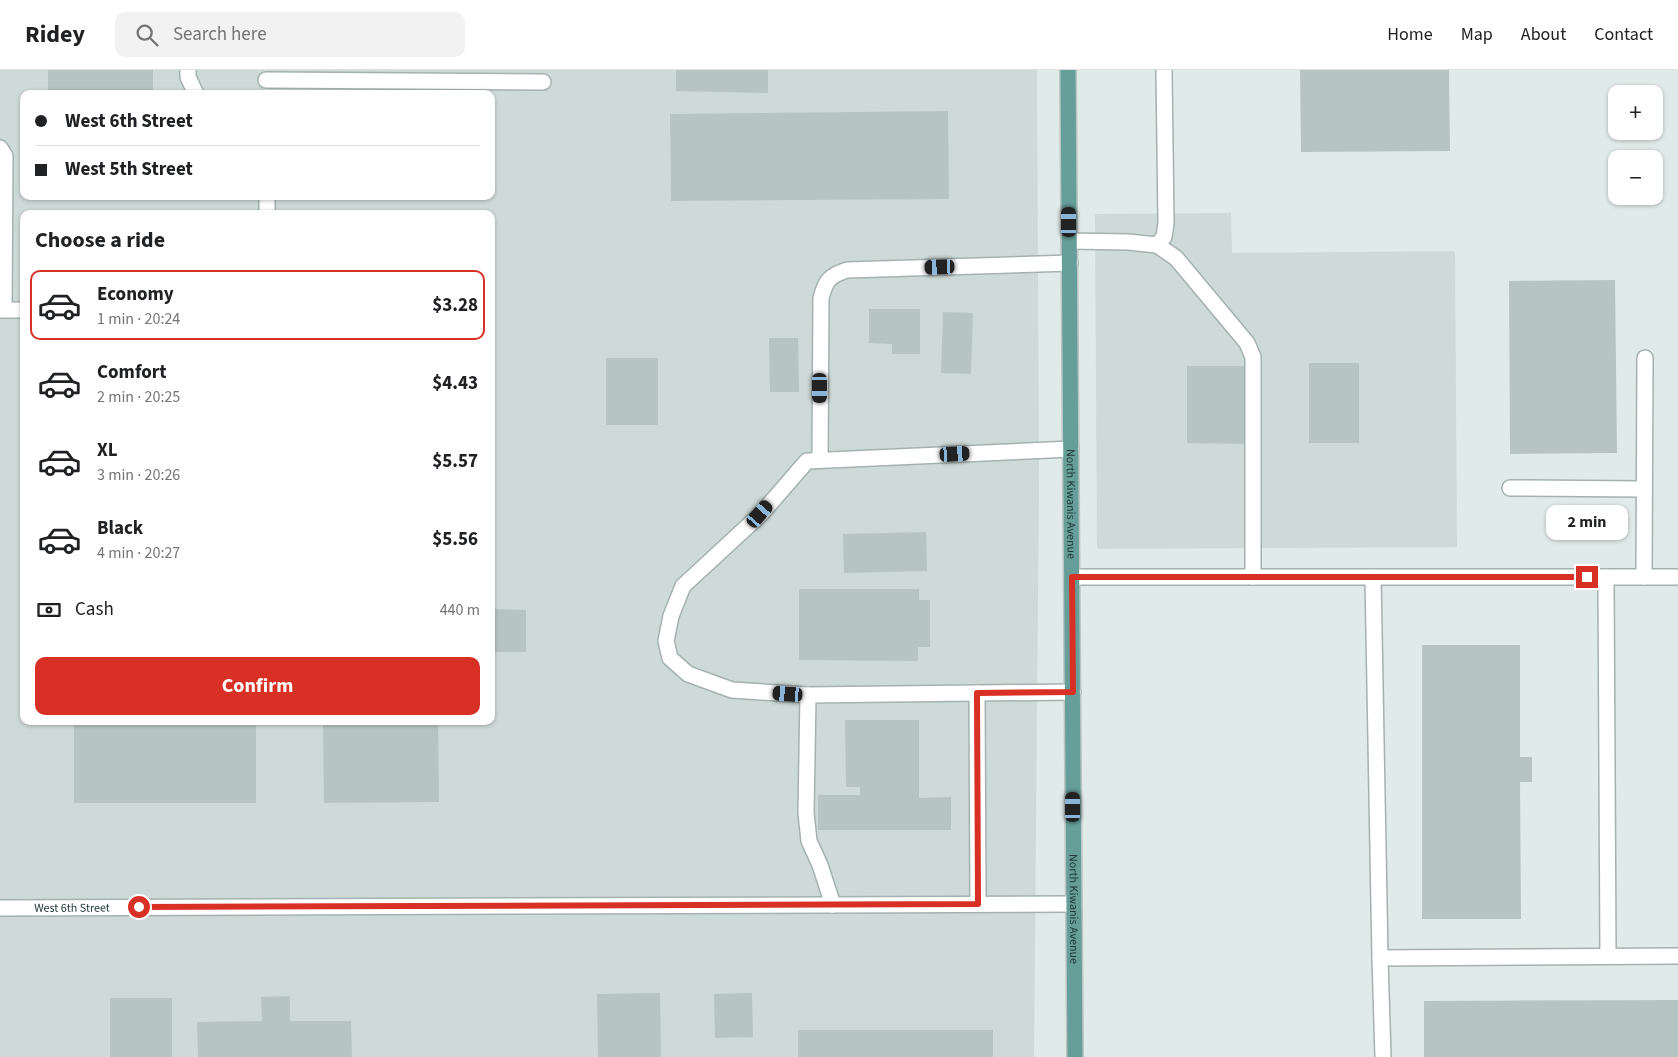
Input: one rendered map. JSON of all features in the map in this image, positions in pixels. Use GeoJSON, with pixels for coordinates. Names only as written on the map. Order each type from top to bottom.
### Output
{"type":"FeatureCollection","features":[{"type":"Feature","properties":{"kind":"main road","name":"North Kiwanis Avenue"},"geometry":{"type":"LineString","coordinates":[[1068,70],[1075,1057]]}},
{"type":"Feature","properties":{"kind":"street"},"geometry":{"type":"LineString","coordinates":[[188,70],[188,77],[194,90]]}},
{"type":"Feature","properties":{"kind":"street"},"geometry":{"type":"LineString","coordinates":[[1157,245],[1164,237],[1166,223],[1164,70]]}},
{"type":"Feature","properties":{"kind":"street"},"geometry":{"type":"LineString","coordinates":[[266,81],[543,82]]}},
{"type":"Feature","properties":{"kind":"street"},"geometry":{"type":"LineString","coordinates":[[0,148],[5,156],[2,310],[20,310]]}},
{"type":"Feature","properties":{"kind":"street"},"geometry":{"type":"LineString","coordinates":[[1069,241],[1128,242],[1157,245],[1176,258],[1247,344],[1253,357],[1253,577]]}},
{"type":"Feature","properties":{"kind":"street"},"geometry":{"type":"LineString","coordinates":[[820,460],[821,298],[825,284],[833,275],[847,270],[1070,263]]}},
{"type":"Feature","properties":{"kind":"street"},"geometry":{"type":"LineString","coordinates":[[1644,576],[1645,358]]}},
{"type":"Feature","properties":{"kind":"street"},"geometry":{"type":"LineString","coordinates":[[1071,448],[807,461],[760,514],[684,586],[671,616],[666,640],[670,658],[688,674],[732,690],[808,695],[1073,692]]}},
{"type":"Feature","properties":{"kind":"street"},"geometry":{"type":"LineString","coordinates":[[1510,488],[1644,489]]}},
{"type":"Feature","properties":{"kind":"street"},"geometry":{"type":"LineString","coordinates":[[1606,576],[1608,956]]}},
{"type":"Feature","properties":{"kind":"street"},"geometry":{"type":"LineString","coordinates":[[1072,577],[1678,576]]}},
{"type":"Feature","properties":{"kind":"street"},"geometry":{"type":"LineString","coordinates":[[1373,577],[1383,1057]]}},
{"type":"Feature","properties":{"kind":"street"},"geometry":{"type":"LineString","coordinates":[[977,693],[978,904]]}},
{"type":"Feature","properties":{"kind":"street"},"geometry":{"type":"LineString","coordinates":[[808,695],[806,813],[809,840],[820,865],[833,904]]}},
{"type":"Feature","properties":{"kind":"street","name":"West 6th Street"},"geometry":{"type":"LineString","coordinates":[[0,908],[1074,904]]}},
{"type":"Feature","properties":{"kind":"street"},"geometry":{"type":"LineString","coordinates":[[1380,958],[1678,956]]}},
{"type":"Feature","properties":{"kind":"shaded area"},"geometry":{"type":"Polygon","coordinates":[[[0,70],[1037,70],[1039,479],[1034,1057],[0,1057],[0,70]]]}},
{"type":"Feature","properties":{"kind":"shaded area"},"geometry":{"type":"Polygon","coordinates":[[[1231,213],[1232,253],[1455,251],[1457,547],[1097,549],[1095,214],[1231,213]]]}},
{"type":"Feature","properties":{"kind":"building"},"geometry":{"type":"Polygon","coordinates":[[[48,70],[153,70],[153,90],[48,90],[48,70]]]}},
{"type":"Feature","properties":{"kind":"building"},"geometry":{"type":"Polygon","coordinates":[[[676,70],[768,70],[768,93],[676,91],[676,70]]]}},
{"type":"Feature","properties":{"kind":"building"},"geometry":{"type":"Polygon","coordinates":[[[1300,70],[1449,70],[1450,151],[1301,152],[1300,70]]]}},
{"type":"Feature","properties":{"kind":"building"},"geometry":{"type":"Polygon","coordinates":[[[948,111],[949,199],[671,201],[670,114],[948,111]]]}},
{"type":"Feature","properties":{"kind":"building"},"geometry":{"type":"Polygon","coordinates":[[[1615,280],[1617,453],[1510,454],[1509,281],[1615,280]]]}},
{"type":"Feature","properties":{"kind":"building"},"geometry":{"type":"Polygon","coordinates":[[[869,309],[920,309],[920,354],[892,354],[892,344],[869,343],[869,309]]]}},
{"type":"Feature","properties":{"kind":"building"},"geometry":{"type":"Polygon","coordinates":[[[943,312],[973,313],[971,374],[941,373],[943,312]]]}},
{"type":"Feature","properties":{"kind":"building"},"geometry":{"type":"Polygon","coordinates":[[[769,338],[798,338],[799,392],[770,392],[769,338]]]}},
{"type":"Feature","properties":{"kind":"building"},"geometry":{"type":"Polygon","coordinates":[[[606,358],[658,358],[658,425],[606,425],[606,358]]]}},
{"type":"Feature","properties":{"kind":"building"},"geometry":{"type":"Polygon","coordinates":[[[1309,363],[1359,363],[1359,443],[1309,443],[1309,363]]]}},
{"type":"Feature","properties":{"kind":"building"},"geometry":{"type":"Polygon","coordinates":[[[1187,366],[1247,366],[1247,444],[1187,443],[1187,366]]]}},
{"type":"Feature","properties":{"kind":"building"},"geometry":{"type":"Polygon","coordinates":[[[926,532],[927,571],[844,573],[843,534],[926,532]]]}},
{"type":"Feature","properties":{"kind":"building"},"geometry":{"type":"Polygon","coordinates":[[[799,589],[919,589],[919,600],[930,600],[930,647],[918,647],[918,661],[799,660],[799,589]]]}},
{"type":"Feature","properties":{"kind":"building"},"geometry":{"type":"Polygon","coordinates":[[[495,609],[526,610],[526,652],[495,652],[495,609]]]}},
{"type":"Feature","properties":{"kind":"building"},"geometry":{"type":"Polygon","coordinates":[[[1422,645],[1520,645],[1520,757],[1532,757],[1532,782],[1520,782],[1521,919],[1422,919],[1422,645]]]}},
{"type":"Feature","properties":{"kind":"building"},"geometry":{"type":"Polygon","coordinates":[[[845,720],[919,720],[919,798],[951,797],[951,830],[818,830],[818,795],[860,795],[860,787],[846,787],[845,720]]]}},
{"type":"Feature","properties":{"kind":"building"},"geometry":{"type":"Polygon","coordinates":[[[74,725],[256,725],[256,803],[74,803],[74,725]]]}},
{"type":"Feature","properties":{"kind":"building"},"geometry":{"type":"Polygon","coordinates":[[[323,725],[438,725],[439,802],[324,803],[323,725]]]}},
{"type":"Feature","properties":{"kind":"building"},"geometry":{"type":"Polygon","coordinates":[[[660,993],[661,1057],[598,1057],[597,994],[660,993]]]}},
{"type":"Feature","properties":{"kind":"building"},"geometry":{"type":"Polygon","coordinates":[[[752,993],[753,1037],[715,1038],[714,994],[752,993]]]}},
{"type":"Feature","properties":{"kind":"building"},"geometry":{"type":"Polygon","coordinates":[[[290,996],[290,1021],[351,1021],[352,1057],[198,1057],[197,1022],[262,1021],[261,997],[290,996]]]}},
{"type":"Feature","properties":{"kind":"building"},"geometry":{"type":"Polygon","coordinates":[[[110,998],[172,998],[172,1057],[110,1057],[110,998]]]}},
{"type":"Feature","properties":{"kind":"building"},"geometry":{"type":"Polygon","coordinates":[[[1678,1000],[1678,1057],[1424,1057],[1424,1001],[1678,1000]]]}},
{"type":"Feature","properties":{"kind":"building"},"geometry":{"type":"Polygon","coordinates":[[[798,1030],[993,1030],[993,1057],[798,1057],[798,1030]]]}},
{"type":"Feature","properties":{"kind":"route"},"geometry":{"type":"LineString","coordinates":[[139,907],[978,904],[977,693],[1073,692],[1072,577],[1587,577]]}}]}
